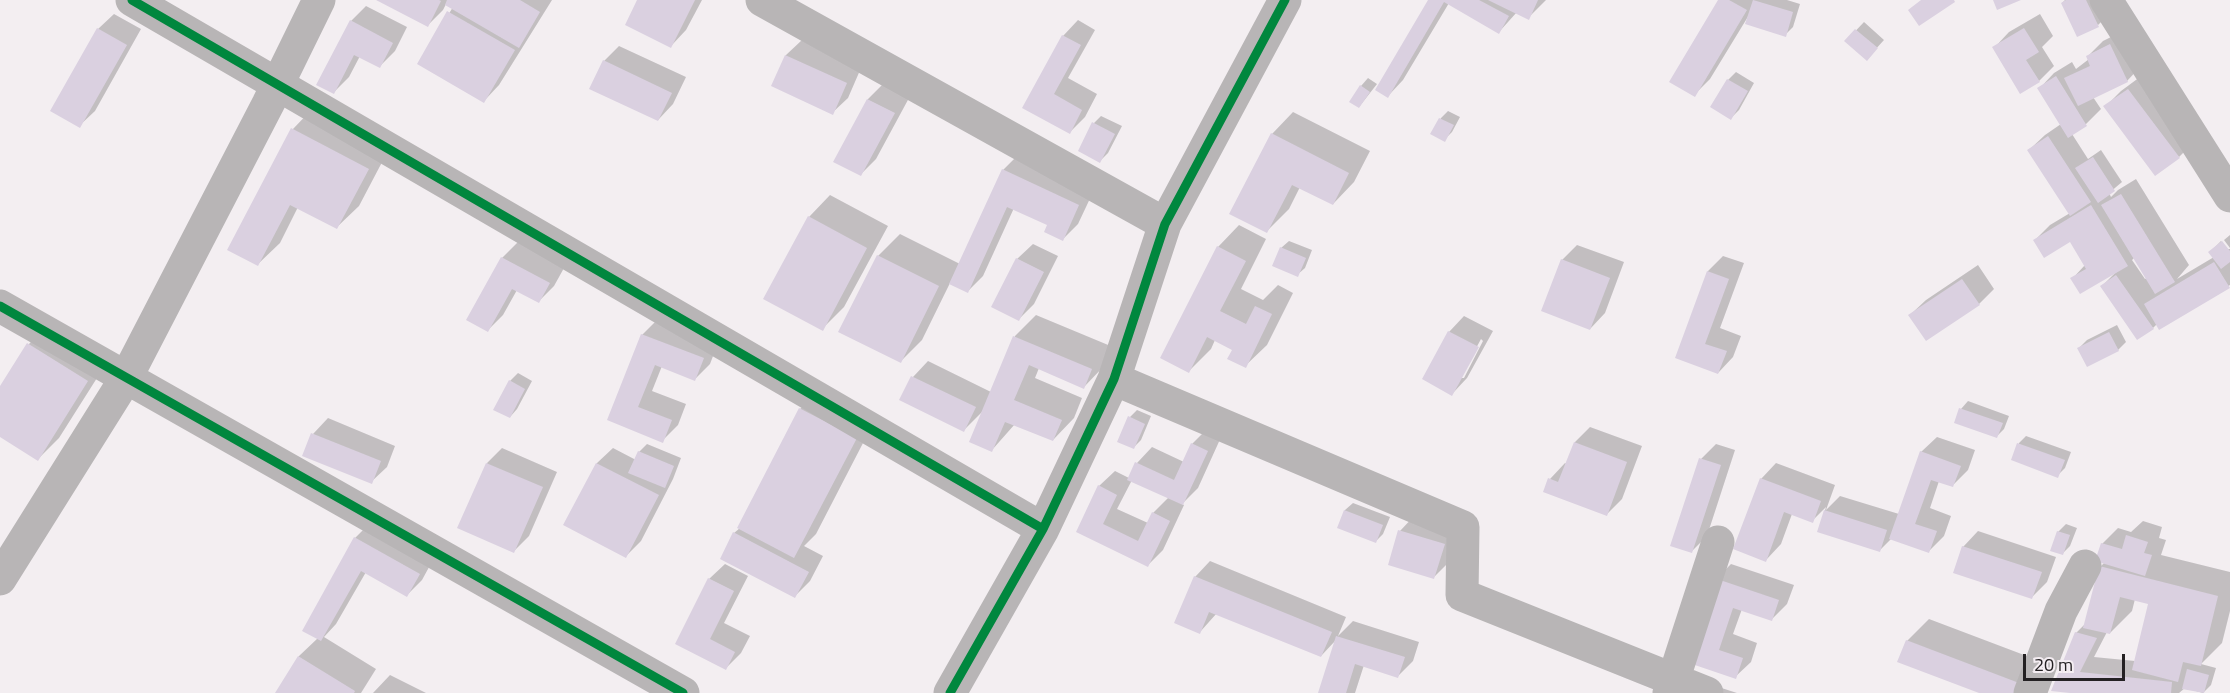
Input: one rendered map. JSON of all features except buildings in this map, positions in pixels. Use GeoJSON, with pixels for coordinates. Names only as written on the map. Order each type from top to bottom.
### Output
{"type":"FeatureCollection","features":[{"type":"Feature","properties":{"kind":"street"},"geometry":{"type":"LineString","coordinates":[[132,0],[1043,528]]}},
{"type":"Feature","properties":{"kind":"street"},"geometry":{"type":"LineString","coordinates":[[0,579],[126,378],[319,0]]}},
{"type":"Feature","properties":{"kind":"street"},"geometry":{"type":"LineString","coordinates":[[762,0],[1165,224]]}},
{"type":"Feature","properties":{"kind":"street"},"geometry":{"type":"LineString","coordinates":[[950,693],[1043,528],[1114,379],[1165,224],[1285,0]]}},
{"type":"Feature","properties":{"kind":"street"},"geometry":{"type":"LineString","coordinates":[[2106,0],[2230,196]]}},
{"type":"Feature","properties":{"kind":"street"},"geometry":{"type":"LineString","coordinates":[[0,306],[683,693]]}},
{"type":"Feature","properties":{"kind":"street"},"geometry":{"type":"LineString","coordinates":[[1114,379],[1463,527],[1462,595],[1671,686],[1707,693]]}},
{"type":"Feature","properties":{"kind":"street"},"geometry":{"type":"LineString","coordinates":[[1671,686],[1718,542]]}},
{"type":"Feature","properties":{"kind":"street"},"geometry":{"type":"LineString","coordinates":[[2030,693],[2061,611],[2085,566]]}},
{"type":"Feature","properties":{"kind":"cycle path"},"geometry":{"type":"LineString","coordinates":[[132,0],[1043,529]]}},
{"type":"Feature","properties":{"kind":"cycle path"},"geometry":{"type":"LineString","coordinates":[[950,693],[1043,529],[1114,379],[1165,224],[1285,0]]}},
{"type":"Feature","properties":{"kind":"cycle path"},"geometry":{"type":"LineString","coordinates":[[0,306],[683,693]]}}]}
